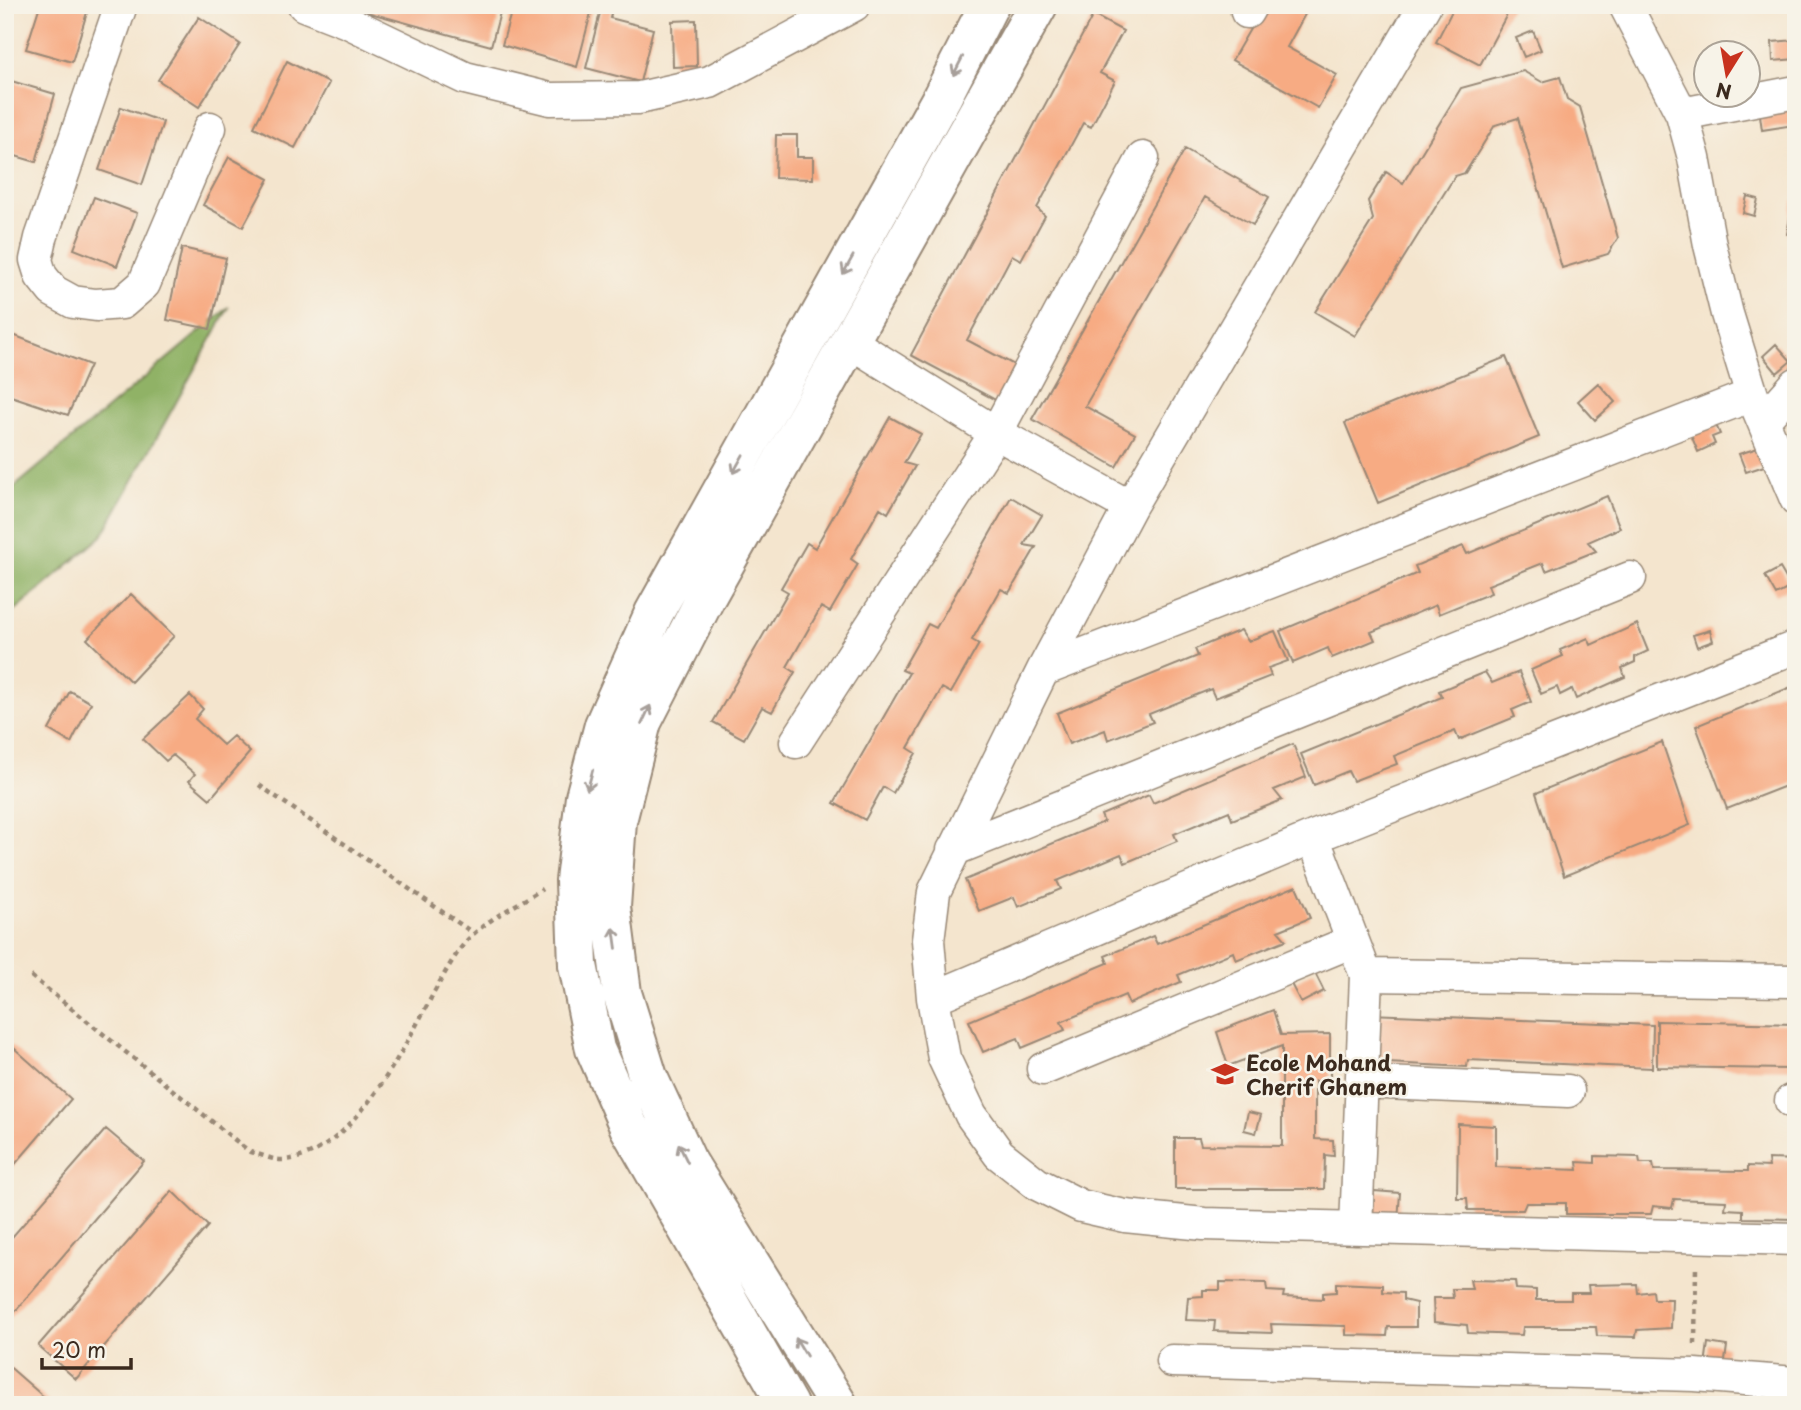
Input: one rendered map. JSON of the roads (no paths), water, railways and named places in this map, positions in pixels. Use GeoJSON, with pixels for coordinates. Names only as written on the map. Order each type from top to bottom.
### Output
{"type":"FeatureCollection","features":[{"type":"Feature","properties":{"kind":"main road"},"geometry":{"type":"LineString","coordinates":[[788,1405],[629,1127],[595,1049],[578,965],[575,881],[585,797],[604,725],[654,613],[942,97],[987,9],[998,25],[1014,32],[1031,19]]}},
{"type":"Feature","properties":{"kind":"main road"},"geometry":{"type":"LineString","coordinates":[[838,1405],[687,1161],[648,1077],[622,993],[611,907],[617,821],[642,722],[705,599],[1031,19]]}},
{"type":"Feature","properties":{"kind":"street"},"geometry":{"type":"LineString","coordinates":[[121,5],[41,239],[36,260],[41,276],[52,291],[73,302],[96,306],[122,303],[144,284],[210,128]]}},
{"type":"Feature","properties":{"kind":"street"},"geometry":{"type":"LineString","coordinates":[[304,5],[351,23],[465,78],[550,99],[639,98],[710,82],[854,5]]}},
{"type":"Feature","properties":{"kind":"street"},"geometry":{"type":"LineString","coordinates":[[1425,5],[1130,507],[1042,670],[953,850],[934,892],[928,940],[933,998],[944,1058],[971,1115],[999,1154],[1037,1184],[1081,1206],[1125,1216],[1204,1224],[1796,1239]]}},
{"type":"Feature","properties":{"kind":"street"},"geometry":{"type":"LineString","coordinates":[[1625,5],[1682,114],[1694,158],[1713,257],[1757,408],[1796,499]]}},
{"type":"Feature","properties":{"kind":"street"},"geometry":{"type":"LineString","coordinates":[[1682,114],[1796,92]]}},
{"type":"Feature","properties":{"kind":"street"},"geometry":{"type":"LineString","coordinates":[[796,742],[996,433],[1143,158]]}},
{"type":"Feature","properties":{"kind":"street"},"geometry":{"type":"LineString","coordinates":[[850,342],[996,433],[1130,507]]}},
{"type":"Feature","properties":{"kind":"street"},"geometry":{"type":"LineString","coordinates":[[1042,670],[1757,408],[1796,384]]}},
{"type":"Feature","properties":{"kind":"street"},"geometry":{"type":"LineString","coordinates":[[953,850],[1630,578]]}},
{"type":"Feature","properties":{"kind":"street"},"geometry":{"type":"LineString","coordinates":[[933,998],[1313,837],[1796,647]]}},
{"type":"Feature","properties":{"kind":"street"},"geometry":{"type":"LineString","coordinates":[[1313,837],[1366,975],[1356,1228]]}},
{"type":"Feature","properties":{"kind":"street"},"geometry":{"type":"LineString","coordinates":[[1043,1069],[1353,941]]}},
{"type":"Feature","properties":{"kind":"street"},"geometry":{"type":"LineString","coordinates":[[1366,975],[1796,981]]}},
{"type":"Feature","properties":{"kind":"street"},"geometry":{"type":"LineString","coordinates":[[1362,1082],[1568,1091]]}},
{"type":"Feature","properties":{"kind":"street"},"geometry":{"type":"LineString","coordinates":[[1172,1361],[1695,1376],[1796,1383]]}},
{"type":"Feature","properties":{"kind":"place","name":"Ecole Mohand Cherif Ghanem"},"geometry":{"type":"Point","coordinates":[1225,1074]}}]}
